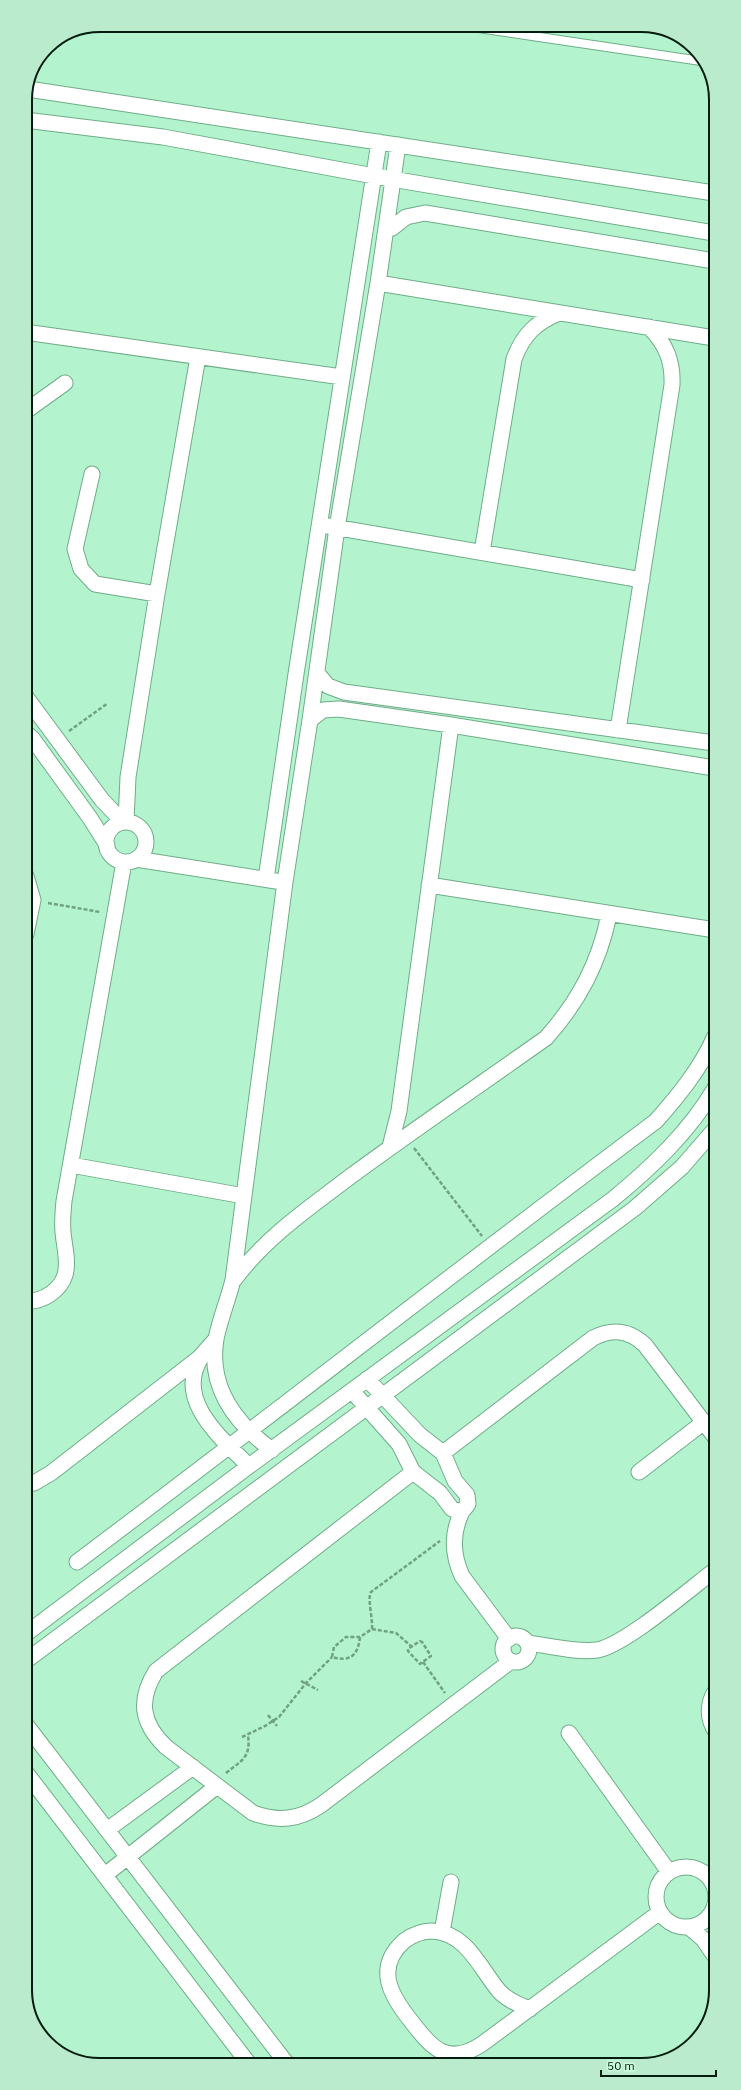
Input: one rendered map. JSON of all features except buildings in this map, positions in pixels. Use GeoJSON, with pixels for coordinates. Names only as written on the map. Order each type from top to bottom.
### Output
{"type":"FeatureCollection","features":[{"type":"Feature","properties":{"kind":"street"},"geometry":{"type":"LineString","coordinates":[[33,90],[709,192]]}},
{"type":"Feature","properties":{"kind":"street"},"geometry":{"type":"LineString","coordinates":[[32,121],[163,137],[374,176],[709,232]]}},
{"type":"Feature","properties":{"kind":"street"},"geometry":{"type":"LineString","coordinates":[[266,879],[316,543],[379,142]]}},
{"type":"Feature","properties":{"kind":"street"},"geometry":{"type":"LineString","coordinates":[[272,1450],[248,1431],[230,1408],[218,1384],[215,1372],[216,1339],[233,1280],[285,882],[310,720],[334,546],[387,227],[398,145]]}},
{"type":"Feature","properties":{"kind":"street"},"geometry":{"type":"LineString","coordinates":[[387,227],[392,228],[406,217],[425,213],[709,260]]}},
{"type":"Feature","properties":{"kind":"street"},"geometry":{"type":"LineString","coordinates":[[378,283],[709,337]]}},
{"type":"Feature","properties":{"kind":"street"},"geometry":{"type":"LineString","coordinates":[[482,552],[514,359],[519,346],[535,325],[559,313]]}},
{"type":"Feature","properties":{"kind":"street"},"geometry":{"type":"LineString","coordinates":[[618,730],[642,580],[672,372],[666,347],[649,327]]}},
{"type":"Feature","properties":{"kind":"street"},"geometry":{"type":"LineString","coordinates":[[32,333],[342,377]]}},
{"type":"Feature","properties":{"kind":"street"},"geometry":{"type":"LineString","coordinates":[[124,821],[128,777],[157,594],[198,357]]}},
{"type":"Feature","properties":{"kind":"street"},"geometry":{"type":"LineString","coordinates":[[32,407],[65,383]]}},
{"type":"Feature","properties":{"kind":"street"},"geometry":{"type":"LineString","coordinates":[[92,474],[75,549],[81,569],[95,584],[157,594]]}},
{"type":"Feature","properties":{"kind":"street"},"geometry":{"type":"LineString","coordinates":[[319,525],[642,580]]}},
{"type":"Feature","properties":{"kind":"street"},"geometry":{"type":"LineString","coordinates":[[316,543],[334,546]]}},
{"type":"Feature","properties":{"kind":"street"},"geometry":{"type":"LineString","coordinates":[[296,674],[305,682],[316,676]]}},
{"type":"Feature","properties":{"kind":"street"},"geometry":{"type":"LineString","coordinates":[[316,676],[328,686],[344,692],[709,742]]}},
{"type":"Feature","properties":{"kind":"street"},"geometry":{"type":"LineString","coordinates":[[32,705],[102,800],[124,821],[139,826],[146,837],[145,850],[130,860],[114,914],[62,1216],[65,1275],[58,1288],[46,1297],[32,1301]]}},
{"type":"Feature","properties":{"kind":"street"},"geometry":{"type":"LineString","coordinates":[[310,720],[316,714],[331,709],[451,725],[709,767]]}},
{"type":"Feature","properties":{"kind":"street"},"geometry":{"type":"LineString","coordinates":[[32,733],[37,726],[45,723]]}},
{"type":"Feature","properties":{"kind":"street"},"geometry":{"type":"LineString","coordinates":[[390,1147],[399,1115],[451,725]]}},
{"type":"Feature","properties":{"kind":"street"},"geometry":{"type":"LineString","coordinates":[[32,739],[90,818],[113,856],[130,860],[285,882]]}},
{"type":"Feature","properties":{"kind":"street"},"geometry":{"type":"LineString","coordinates":[[107,845],[109,832],[117,824],[124,821]]}},
{"type":"Feature","properties":{"kind":"street"},"geometry":{"type":"LineString","coordinates":[[430,885],[609,915],[709,929]]}},
{"type":"Feature","properties":{"kind":"street"},"geometry":{"type":"LineString","coordinates":[[32,897],[32,905]]}},
{"type":"Feature","properties":{"kind":"street"},"geometry":{"type":"LineString","coordinates":[[233,1280],[253,1255],[276,1233],[390,1147],[546,1038],[562,1020],[587,981],[604,938],[609,915]]}},
{"type":"Feature","properties":{"kind":"street"},"geometry":{"type":"LineString","coordinates":[[77,1562],[656,1121],[677,1098],[695,1072],[709,1047]]}},
{"type":"Feature","properties":{"kind":"street"},"geometry":{"type":"LineString","coordinates":[[32,1629],[249,1466],[635,1181],[676,1141],[694,1119],[709,1097]]}},
{"type":"Feature","properties":{"kind":"street"},"geometry":{"type":"LineString","coordinates":[[32,1656],[384,1397],[635,1208],[682,1167],[709,1136]]}},
{"type":"Feature","properties":{"kind":"street"},"geometry":{"type":"LineString","coordinates":[[71,1164],[244,1196]]}},
{"type":"Feature","properties":{"kind":"street"},"geometry":{"type":"LineString","coordinates":[[443,1453],[593,1338],[604,1333],[615,1331],[637,1337],[645,1345],[709,1429]]}},
{"type":"Feature","properties":{"kind":"street"},"geometry":{"type":"LineString","coordinates":[[216,1339],[198,1362],[194,1373],[194,1397],[209,1425],[249,1466]]}},
{"type":"Feature","properties":{"kind":"street"},"geometry":{"type":"LineString","coordinates":[[32,1483],[51,1473],[205,1352]]}},
{"type":"Feature","properties":{"kind":"street"},"geometry":{"type":"LineString","coordinates":[[367,1379],[420,1435],[443,1453],[456,1481],[468,1499],[465,1509],[461,1512],[455,1534],[455,1556],[462,1576],[509,1639]]}},
{"type":"Feature","properties":{"kind":"street"},"geometry":{"type":"LineString","coordinates":[[352,1391],[399,1444],[413,1472],[440,1493],[452,1509],[461,1512]]}},
{"type":"Feature","properties":{"kind":"street"},"geometry":{"type":"LineString","coordinates":[[639,1472],[704,1422]]}},
{"type":"Feature","properties":{"kind":"street"},"geometry":{"type":"LineString","coordinates":[[413,1472],[156,1671],[148,1683],[144,1696],[144,1710],[148,1724],[155,1737],[253,1814],[274,1819],[296,1818],[309,1813],[321,1805],[510,1661],[518,1662],[526,1658],[529,1650],[527,1643]]}},
{"type":"Feature","properties":{"kind":"street"},"geometry":{"type":"LineString","coordinates":[[509,1639],[519,1637],[527,1643],[586,1650],[606,1648],[624,1639],[709,1575]]}},
{"type":"Feature","properties":{"kind":"street"},"geometry":{"type":"LineString","coordinates":[[509,1639],[504,1650],[510,1661]]}},
{"type":"Feature","properties":{"kind":"street"},"geometry":{"type":"LineString","coordinates":[[709,1705],[709,1716]]}},
{"type":"Feature","properties":{"kind":"street"},"geometry":{"type":"LineString","coordinates":[[32,1732],[282,2058]]}},
{"type":"Feature","properties":{"kind":"street"},"geometry":{"type":"LineString","coordinates":[[569,1733],[669,1872]]}},
{"type":"Feature","properties":{"kind":"street"},"geometry":{"type":"LineString","coordinates":[[108,1830],[193,1767]]}},
{"type":"Feature","properties":{"kind":"street"},"geometry":{"type":"LineString","coordinates":[[32,1781],[244,2058]]}},
{"type":"Feature","properties":{"kind":"street"},"geometry":{"type":"LineString","coordinates":[[104,1875],[217,1786]]}},
{"type":"Feature","properties":{"kind":"street"},"geometry":{"type":"LineString","coordinates":[[709,1872],[693,1868],[677,1868],[662,1878],[657,1890],[657,1904],[660,1912],[670,1922],[689,1927],[703,1939],[709,1948]]}},
{"type":"Feature","properties":{"kind":"street"},"geometry":{"type":"LineString","coordinates":[[442,1932],[451,1882]]}},
{"type":"Feature","properties":{"kind":"street"},"geometry":{"type":"LineString","coordinates":[[530,2009],[506,1997],[465,1944],[454,1936],[442,1932],[429,1931],[416,1934],[405,1941],[396,1951],[390,1962],[388,1975],[389,1988],[395,2000],[429,2044],[439,2051],[450,2054],[462,2054],[473,2051],[530,2009],[660,1912]]}},
{"type":"Feature","properties":{"kind":"street"},"geometry":{"type":"LineString","coordinates":[[689,1927],[704,1921],[709,1916]]}},
{"type":"Feature","properties":{"kind":"lane"},"geometry":{"type":"LineString","coordinates":[[505,32],[696,60]]}},
{"type":"Feature","properties":{"kind":"path"},"geometry":{"type":"LineString","coordinates":[[58,739],[108,702]]}},
{"type":"Feature","properties":{"kind":"path"},"geometry":{"type":"LineString","coordinates":[[33,900],[114,914]]}},
{"type":"Feature","properties":{"kind":"path"},"geometry":{"type":"LineString","coordinates":[[406,1136],[490,1246]]}},
{"type":"Feature","properties":{"kind":"path"},"geometry":{"type":"LineString","coordinates":[[372,1629],[372,1613],[369,1597],[371,1592],[435,1544],[455,1534]]}},
{"type":"Feature","properties":{"kind":"path"},"geometry":{"type":"LineString","coordinates":[[242,1737],[273,1721],[287,1710],[306,1683],[332,1657],[334,1647],[346,1637],[360,1637],[372,1629],[396,1633],[412,1647]]}},
{"type":"Feature","properties":{"kind":"path"},"geometry":{"type":"LineString","coordinates":[[332,1657],[343,1660],[347,1659],[359,1649],[360,1637]]}},
{"type":"Feature","properties":{"kind":"path"},"geometry":{"type":"LineString","coordinates":[[420,1641],[431,1653],[431,1656],[423,1662],[418,1664],[408,1652],[420,1641]]}},
{"type":"Feature","properties":{"kind":"path"},"geometry":{"type":"LineString","coordinates":[[423,1662],[453,1704]]}},
{"type":"Feature","properties":{"kind":"path"},"geometry":{"type":"LineString","coordinates":[[301,1681],[318,1690]]}},
{"type":"Feature","properties":{"kind":"path"},"geometry":{"type":"LineString","coordinates":[[268,1716],[277,1726]]}},
{"type":"Feature","properties":{"kind":"path"},"geometry":{"type":"LineString","coordinates":[[217,1786],[225,1774],[247,1755],[250,1748],[248,1734]]}}]}
